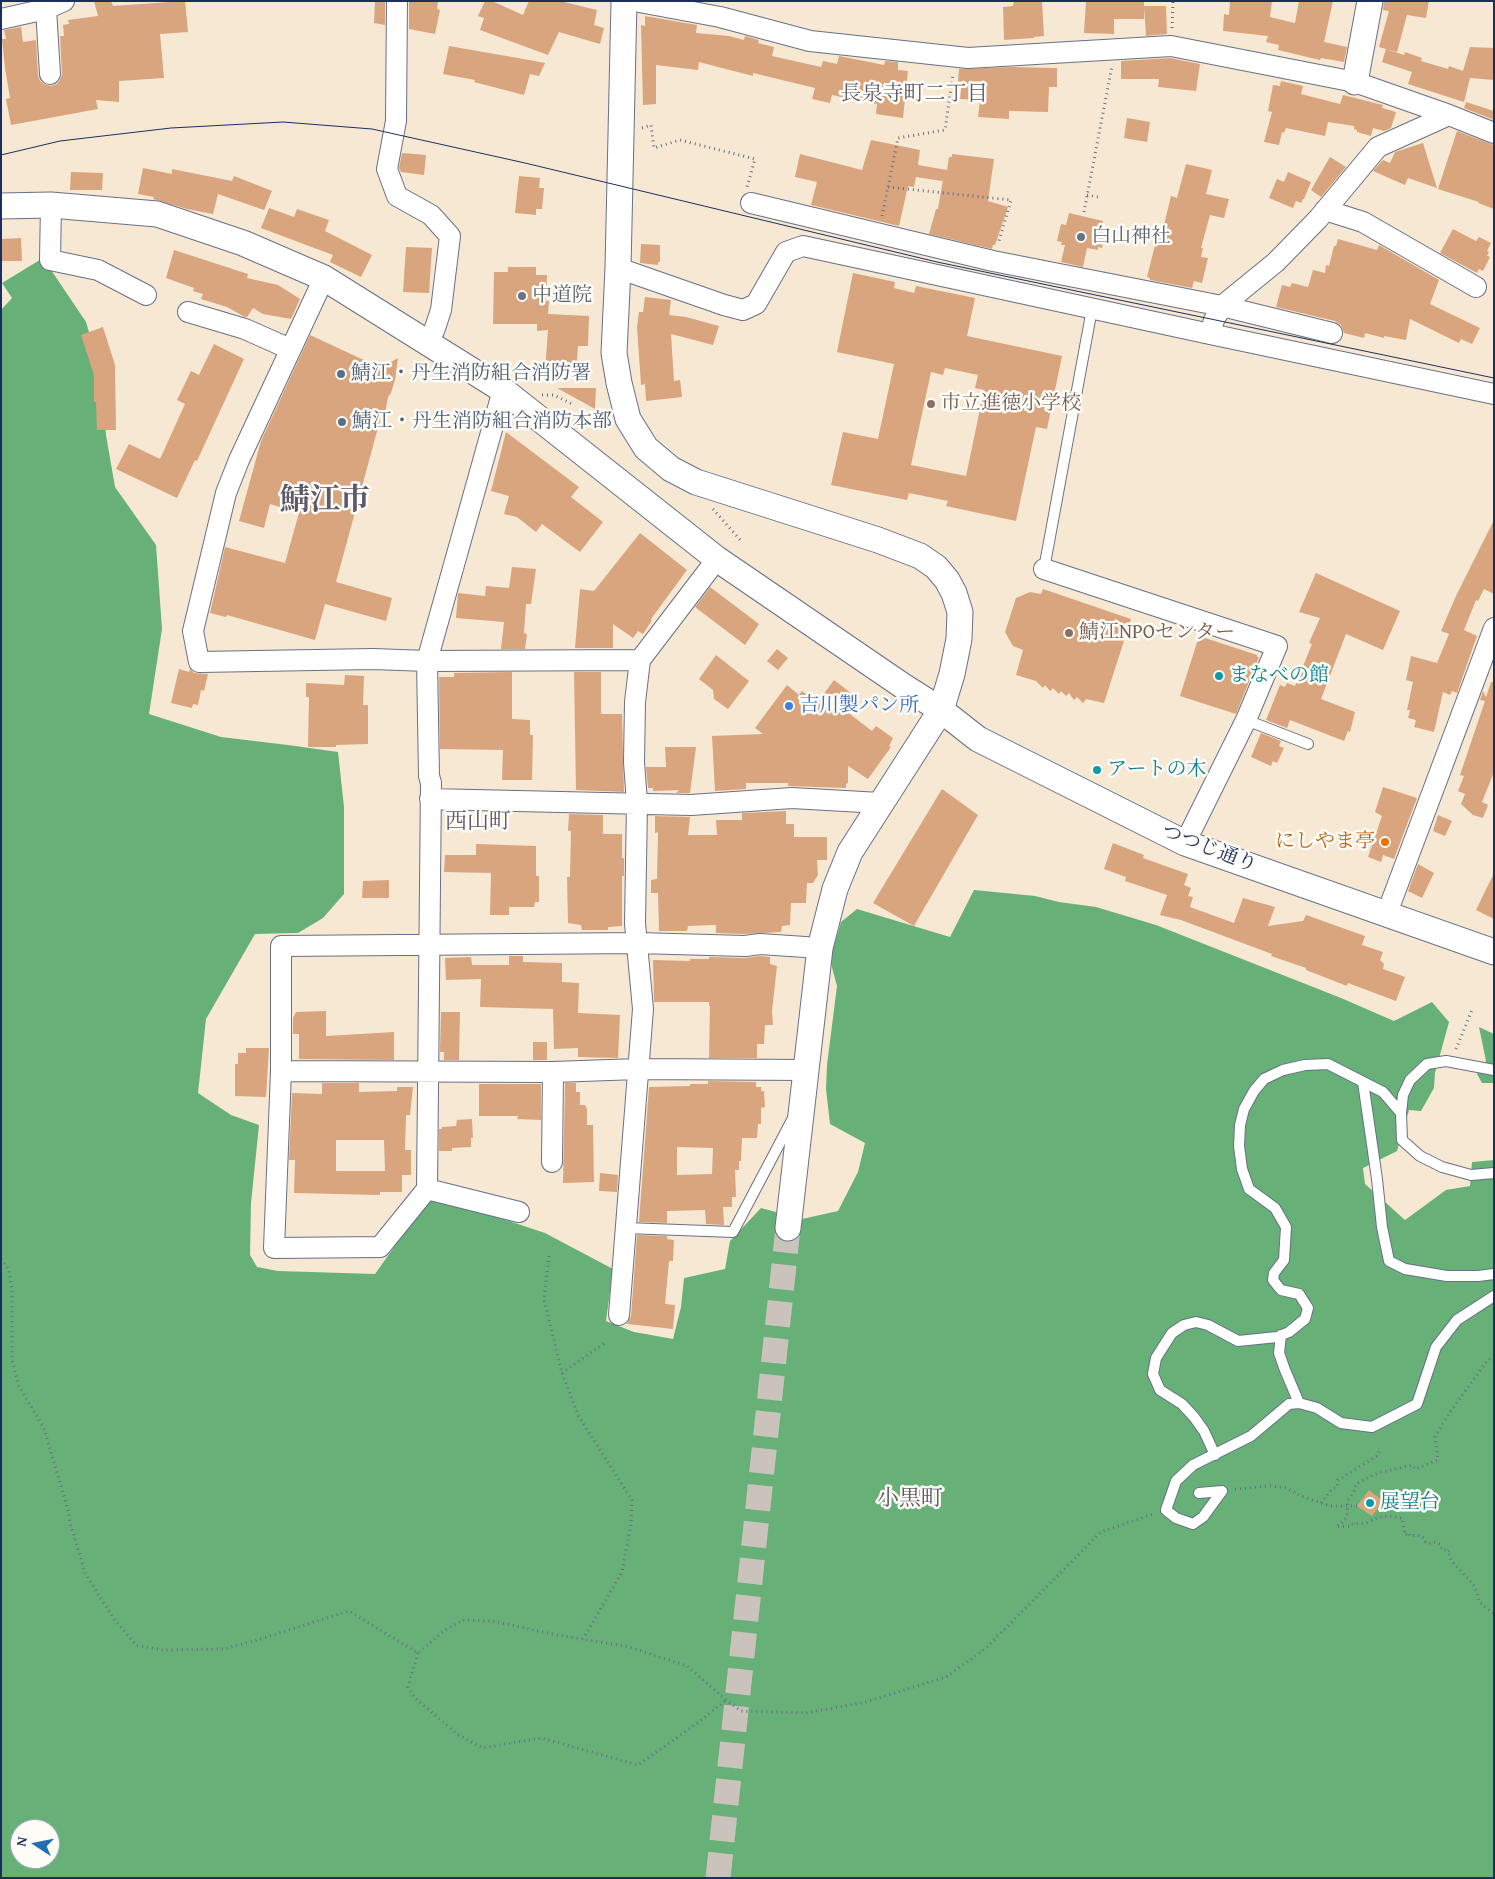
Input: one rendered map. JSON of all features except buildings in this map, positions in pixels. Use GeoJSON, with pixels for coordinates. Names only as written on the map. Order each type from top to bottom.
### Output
{"type":"FeatureCollection","features":[{"type":"Feature","properties":{"kind":"street"},"geometry":{"type":"LineString","coordinates":[[397,1],[396,121],[387,169],[397,196],[431,215],[450,236],[441,310],[434,331]]}},
{"type":"Feature","properties":{"kind":"street"},"geometry":{"type":"LineString","coordinates":[[624,1],[618,268],[614,354],[628,419],[646,448],[671,469],[696,482],[878,540],[920,556],[936,567],[947,580],[954,593],[960,612],[959,638],[952,674],[940,710],[880,803],[847,859],[835,889],[820,948],[788,1228]]}},
{"type":"Feature","properties":{"kind":"street"},"geometry":{"type":"LineString","coordinates":[[634,1],[720,16],[810,41],[968,58],[1171,46],[1355,82],[1449,114],[1494,133]]}},
{"type":"Feature","properties":{"kind":"street"},"geometry":{"type":"LineString","coordinates":[[1355,82],[1370,1]]}},
{"type":"Feature","properties":{"kind":"street"},"geometry":{"type":"LineString","coordinates":[[1,19],[52,4],[50,74]]}},
{"type":"Feature","properties":{"kind":"street"},"geometry":{"type":"LineString","coordinates":[[1210,334],[1214,320],[1222,306],[1276,262],[1325,210],[1378,147],[1449,114]]}},
{"type":"Feature","properties":{"kind":"street"},"geometry":{"type":"LineString","coordinates":[[751,203],[993,262],[1222,306],[1332,333]]}},
{"type":"Feature","properties":{"kind":"street"},"geometry":{"type":"LineString","coordinates":[[51,205],[50,260],[98,270],[146,295]]}},
{"type":"Feature","properties":{"kind":"street","name":"つつじ通り"},"geometry":{"type":"LineString","coordinates":[[1,206],[51,205],[157,214],[243,243],[324,278],[504,390],[717,559],[940,710],[978,739],[1185,843],[1494,952]]}},
{"type":"Feature","properties":{"kind":"street"},"geometry":{"type":"LineString","coordinates":[[1325,210],[1363,222],[1476,288]]}},
{"type":"Feature","properties":{"kind":"street"},"geometry":{"type":"LineString","coordinates":[[618,268],[743,310],[756,304],[786,252],[803,246],[1494,394]]}},
{"type":"Feature","properties":{"kind":"street"},"geometry":{"type":"LineString","coordinates":[[324,278],[238,460],[226,493],[193,631],[199,662],[373,659],[427,661],[640,660]]}},
{"type":"Feature","properties":{"kind":"street"},"geometry":{"type":"LineString","coordinates":[[188,312],[245,329],[290,348]]}},
{"type":"Feature","properties":{"kind":"street"},"geometry":{"type":"LineString","coordinates":[[504,390],[427,661],[429,776],[431,783],[430,799],[429,946],[429,1072],[427,1189],[380,1247],[274,1248],[281,1072],[280,946],[429,946],[638,944],[745,946],[760,944],[820,948]]}},
{"type":"Feature","properties":{"kind":"street"},"geometry":{"type":"LineString","coordinates":[[619,1315],[643,1009],[635,923],[637,802],[634,762],[635,702],[640,660],[717,559]]}},
{"type":"Feature","properties":{"kind":"street"},"geometry":{"type":"LineString","coordinates":[[1044,569],[1277,646],[1246,720],[1185,843]]}},
{"type":"Feature","properties":{"kind":"street"},"geometry":{"type":"LineString","coordinates":[[1387,913],[1494,628]]}},
{"type":"Feature","properties":{"kind":"street"},"geometry":{"type":"LineString","coordinates":[[430,799],[637,802],[692,805],[792,798],[880,803]]}},
{"type":"Feature","properties":{"kind":"street"},"geometry":{"type":"LineString","coordinates":[[281,1072],[553,1072],[638,1068],[806,1070]]}},
{"type":"Feature","properties":{"kind":"street"},"geometry":{"type":"LineString","coordinates":[[552,1162],[553,1072]]}},
{"type":"Feature","properties":{"kind":"street"},"geometry":{"type":"LineString","coordinates":[[427,1189],[519,1212]]}},
{"type":"Feature","properties":{"kind":"lane"},"geometry":{"type":"LineString","coordinates":[[1044,569],[1092,309]]}},
{"type":"Feature","properties":{"kind":"lane"},"geometry":{"type":"LineString","coordinates":[[1246,720],[1308,744]]}},
{"type":"Feature","properties":{"kind":"lane"},"geometry":{"type":"LineString","coordinates":[[1494,1070],[1450,1062],[1427,1064],[1410,1080],[1403,1095],[1401,1113],[1402,1140],[1420,1156],[1442,1167],[1471,1175],[1494,1173]]}},
{"type":"Feature","properties":{"kind":"lane"},"geometry":{"type":"LineString","coordinates":[[1216,1455],[1204,1431],[1194,1417],[1182,1404],[1160,1390],[1153,1374],[1156,1358],[1172,1333],[1184,1325],[1196,1322],[1208,1326],[1238,1342],[1289,1332],[1305,1319],[1308,1308],[1299,1294],[1281,1290],[1273,1280],[1274,1273],[1284,1260],[1286,1227],[1275,1208],[1249,1189],[1242,1169],[1239,1146],[1240,1125],[1244,1109],[1254,1091],[1264,1080],[1283,1070],[1305,1065],[1328,1064],[1383,1092],[1401,1113]]}},
{"type":"Feature","properties":{"kind":"lane"},"geometry":{"type":"LineString","coordinates":[[1362,1082],[1377,1179],[1382,1227],[1389,1261],[1405,1269],[1447,1276],[1494,1274]]}},
{"type":"Feature","properties":{"kind":"lane"},"geometry":{"type":"LineString","coordinates":[[626,1228],[733,1232],[803,1098]]}},
{"type":"Feature","properties":{"kind":"lane"},"geometry":{"type":"LineString","coordinates":[[1222,1491],[1203,1517],[1193,1524],[1176,1518],[1166,1510],[1176,1481],[1193,1465],[1251,1436],[1289,1404],[1299,1403],[1317,1408],[1342,1423],[1372,1428],[1417,1404],[1436,1346],[1457,1320],[1494,1296]]}},
{"type":"Feature","properties":{"kind":"lane"},"geometry":{"type":"LineString","coordinates":[[1281,1335],[1279,1353],[1299,1403]]}},
{"type":"Feature","properties":{"kind":"lane"},"geometry":{"type":"LineString","coordinates":[[1199,1493],[1222,1491]]}},
{"type":"Feature","properties":{"kind":"path"},"geometry":{"type":"LineString","coordinates":[[1171,46],[1173,1]]}},
{"type":"Feature","properties":{"kind":"path"},"geometry":{"type":"LineString","coordinates":[[1084,212],[1115,48]]}},
{"type":"Feature","properties":{"kind":"path"},"geometry":{"type":"LineString","coordinates":[[878,234],[898,138],[945,130],[955,56]]}},
{"type":"Feature","properties":{"kind":"path"},"geometry":{"type":"LineString","coordinates":[[642,128],[651,125],[654,148],[680,140],[755,159],[743,202],[751,203]]}},
{"type":"Feature","properties":{"kind":"path"},"geometry":{"type":"LineString","coordinates":[[888,187],[1011,200],[993,262]]}},
{"type":"Feature","properties":{"kind":"path"},"geometry":{"type":"LineString","coordinates":[[1087,195],[1098,197]]}},
{"type":"Feature","properties":{"kind":"path"},"geometry":{"type":"LineString","coordinates":[[538,395],[554,395],[572,404]]}},
{"type":"Feature","properties":{"kind":"path"},"geometry":{"type":"LineString","coordinates":[[709,505],[742,542]]}},
{"type":"Feature","properties":{"kind":"path"},"geometry":{"type":"LineString","coordinates":[[1450,1062],[1472,1010]]}},
{"type":"Feature","properties":{"kind":"path"},"geometry":{"type":"LineString","coordinates":[[549,1256],[544,1299],[562,1373],[578,1417],[632,1500],[631,1524],[622,1572],[583,1639]]}},
{"type":"Feature","properties":{"kind":"path"},"geometry":{"type":"LineString","coordinates":[[1,1259],[9,1270],[12,1290],[12,1360],[19,1386],[44,1428],[84,1573],[114,1619],[136,1645],[162,1650],[222,1649],[254,1641],[349,1611],[418,1653]]}},
{"type":"Feature","properties":{"kind":"path"},"geometry":{"type":"LineString","coordinates":[[562,1373],[606,1342]]}},
{"type":"Feature","properties":{"kind":"path"},"geometry":{"type":"LineString","coordinates":[[1494,1356],[1487,1361],[1435,1437],[1438,1460],[1415,1469],[1412,1464],[1375,1474],[1356,1484],[1348,1500],[1347,1515],[1343,1522],[1336,1527],[1366,1523],[1379,1516],[1402,1518],[1405,1534],[1408,1533],[1410,1536],[1418,1535],[1424,1538],[1425,1542],[1434,1542],[1440,1544],[1442,1550],[1449,1550],[1446,1552],[1451,1560],[1475,1587],[1480,1603],[1494,1614]]}},
{"type":"Feature","properties":{"kind":"path"},"geometry":{"type":"LineString","coordinates":[[1321,1503],[1332,1489],[1337,1487],[1338,1480],[1377,1456],[1381,1449]]}},
{"type":"Feature","properties":{"kind":"path"},"geometry":{"type":"LineString","coordinates":[[1222,1491],[1270,1486],[1288,1488],[1302,1496],[1330,1506],[1357,1506]]}},
{"type":"Feature","properties":{"kind":"path"},"geometry":{"type":"LineString","coordinates":[[726,1700],[638,1765],[541,1738],[482,1748],[457,1734],[415,1698],[408,1687],[418,1653],[444,1631],[462,1620],[491,1620],[630,1647],[687,1666],[741,1711],[806,1713],[866,1702],[946,1677],[985,1648],[1101,1532],[1166,1510]]}},
{"type":"Feature","properties":{"kind":"green space"},"geometry":{"type":"Polygon","coordinates":[[[43,258],[86,322],[102,376],[106,435],[115,487],[156,545],[162,629],[149,714],[221,737],[338,752],[344,807],[344,894],[323,918],[298,933],[255,934],[206,1019],[198,1093],[231,1115],[259,1125],[251,1203],[250,1255],[257,1267],[278,1271],[375,1274],[431,1195],[545,1233],[613,1269],[606,1321],[634,1332],[673,1339],[681,1307],[684,1278],[725,1269],[730,1241],[761,1208],[802,1219],[838,1211],[858,1172],[865,1143],[830,1124],[826,1089],[827,1065],[837,986],[830,960],[841,922],[857,909],[950,937],[974,890],[1035,896],[1059,902],[1096,907],[1156,925],[1341,998],[1394,1021],[1432,1002],[1449,1022],[1435,1073],[1434,1088],[1421,1111],[1409,1110],[1397,1151],[1363,1168],[1365,1184],[1405,1220],[1446,1190],[1470,1186],[1472,1162],[1494,1160],[1494,1878],[1,1878],[1,310],[12,298],[2,283],[43,258]]]}},
{"type":"Feature","properties":{"kind":"green space"},"geometry":{"type":"Polygon","coordinates":[[[1479,1027],[1494,1034],[1494,1083],[1482,1083],[1477,1074],[1486,1061],[1479,1027]]]}},
{"type":"Feature","properties":{"kind":"tunnel"},"geometry":{"type":"LineString","coordinates":[[718,1878],[788,1228]]}},
{"type":"Feature","properties":{"kind":"tram line"},"geometry":{"type":"LineString","coordinates":[[1,155],[60,141],[171,128],[283,122],[372,129],[525,163],[937,262],[1494,378]]}},
{"type":"Feature","properties":{"kind":"place","name":"白山神社"},"geometry":{"type":"Point","coordinates":[1081,237]}},
{"type":"Feature","properties":{"kind":"place","name":"中道院"},"geometry":{"type":"Point","coordinates":[522,296]}},
{"type":"Feature","properties":{"kind":"place","name":"鯖江・丹生消防組合消防署"},"geometry":{"type":"Point","coordinates":[341,374]}},
{"type":"Feature","properties":{"kind":"place","name":"市立進徳小学校"},"geometry":{"type":"Point","coordinates":[931,404]}},
{"type":"Feature","properties":{"kind":"place","name":"鯖江・丹生消防組合消防本部"},"geometry":{"type":"Point","coordinates":[342,422]}},
{"type":"Feature","properties":{"kind":"place","name":"鯖江NPOセンター"},"geometry":{"type":"Point","coordinates":[1069,633]}},
{"type":"Feature","properties":{"kind":"place","name":"まなべの館"},"geometry":{"type":"Point","coordinates":[1219,676]}},
{"type":"Feature","properties":{"kind":"place","name":"吉川製パン所"},"geometry":{"type":"Point","coordinates":[789,706]}},
{"type":"Feature","properties":{"kind":"place","name":"アートの木"},"geometry":{"type":"Point","coordinates":[1097,770]}},
{"type":"Feature","properties":{"kind":"place","name":"にしやま亭"},"geometry":{"type":"Point","coordinates":[1385,842]}},
{"type":"Feature","properties":{"kind":"place","name":"展望台"},"geometry":{"type":"Point","coordinates":[1370,1503]}},
{"type":"Feature","properties":{"kind":"district","name":"長泉寺町二丁目"},"geometry":{"type":"Point","coordinates":[914,95]}},
{"type":"Feature","properties":{"kind":"district","name":"鯖江市"},"geometry":{"type":"Point","coordinates":[325,501]}},
{"type":"Feature","properties":{"kind":"district","name":"西山町"},"geometry":{"type":"Point","coordinates":[478,822]}},
{"type":"Feature","properties":{"kind":"district","name":"小黒町"},"geometry":{"type":"Point","coordinates":[910,1499]}}]}
